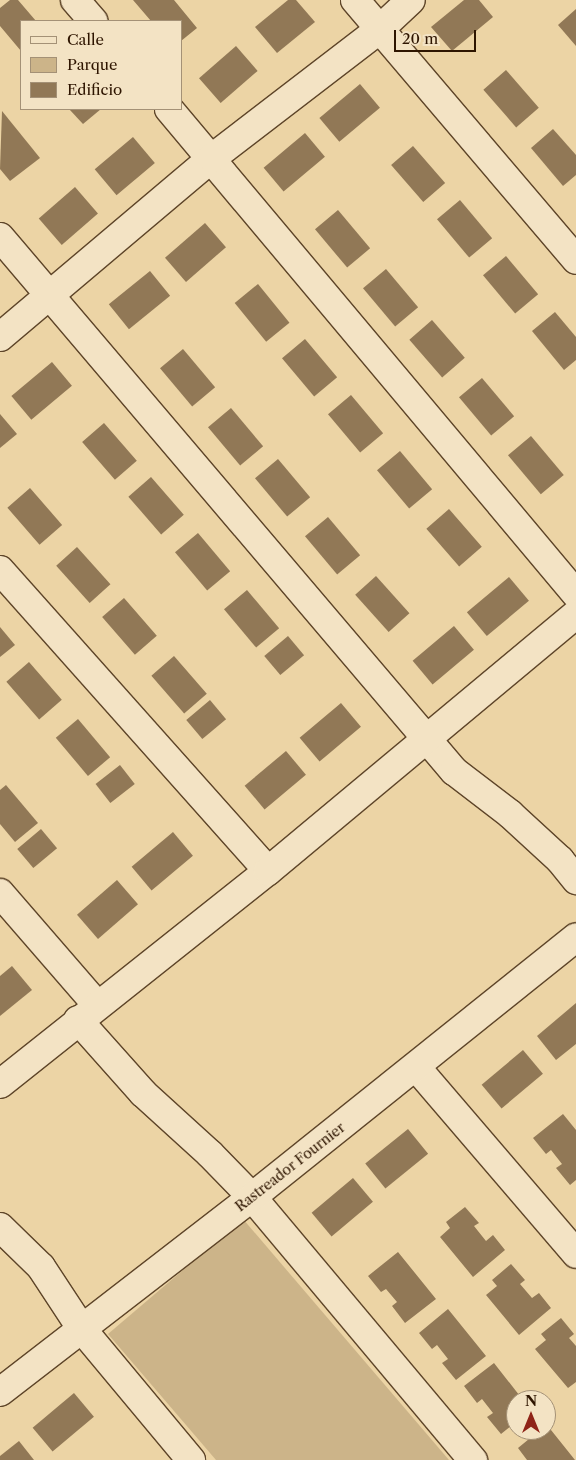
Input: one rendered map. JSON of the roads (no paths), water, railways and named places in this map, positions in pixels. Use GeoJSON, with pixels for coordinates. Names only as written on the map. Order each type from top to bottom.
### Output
{"type":"FeatureCollection","features":[{"type":"Feature","properties":{"kind":"street"},"geometry":{"type":"LineString","coordinates":[[74,0],[92,20]]}},
{"type":"Feature","properties":{"kind":"street"},"geometry":{"type":"LineString","coordinates":[[355,0],[576,260]]}},
{"type":"Feature","properties":{"kind":"street"},"geometry":{"type":"LineString","coordinates":[[0,337],[212,158],[380,29],[411,0]]}},
{"type":"Feature","properties":{"kind":"street"},"geometry":{"type":"LineString","coordinates":[[170,110],[576,594]]}},
{"type":"Feature","properties":{"kind":"street"},"geometry":{"type":"LineString","coordinates":[[0,238],[454,771],[510,814],[560,860],[576,880]]}},
{"type":"Feature","properties":{"kind":"street"},"geometry":{"type":"LineString","coordinates":[[0,570],[268,872]]}},
{"type":"Feature","properties":{"kind":"street"},"geometry":{"type":"LineString","coordinates":[[0,1084],[87,1013],[268,872],[425,738],[576,614]]}},
{"type":"Feature","properties":{"kind":"street"},"geometry":{"type":"LineString","coordinates":[[0,893],[143,1093],[210,1154],[252,1197],[473,1460]]}},
{"type":"Feature","properties":{"kind":"street","name":"Rastreador Fournier"},"geometry":{"type":"LineString","coordinates":[[0,1392],[252,1197],[576,937]]}},
{"type":"Feature","properties":{"kind":"street"},"geometry":{"type":"LineString","coordinates":[[416,1067],[576,1254]]}},
{"type":"Feature","properties":{"kind":"street"},"geometry":{"type":"LineString","coordinates":[[0,1227],[41,1267],[81,1328],[191,1460]]}}]}
